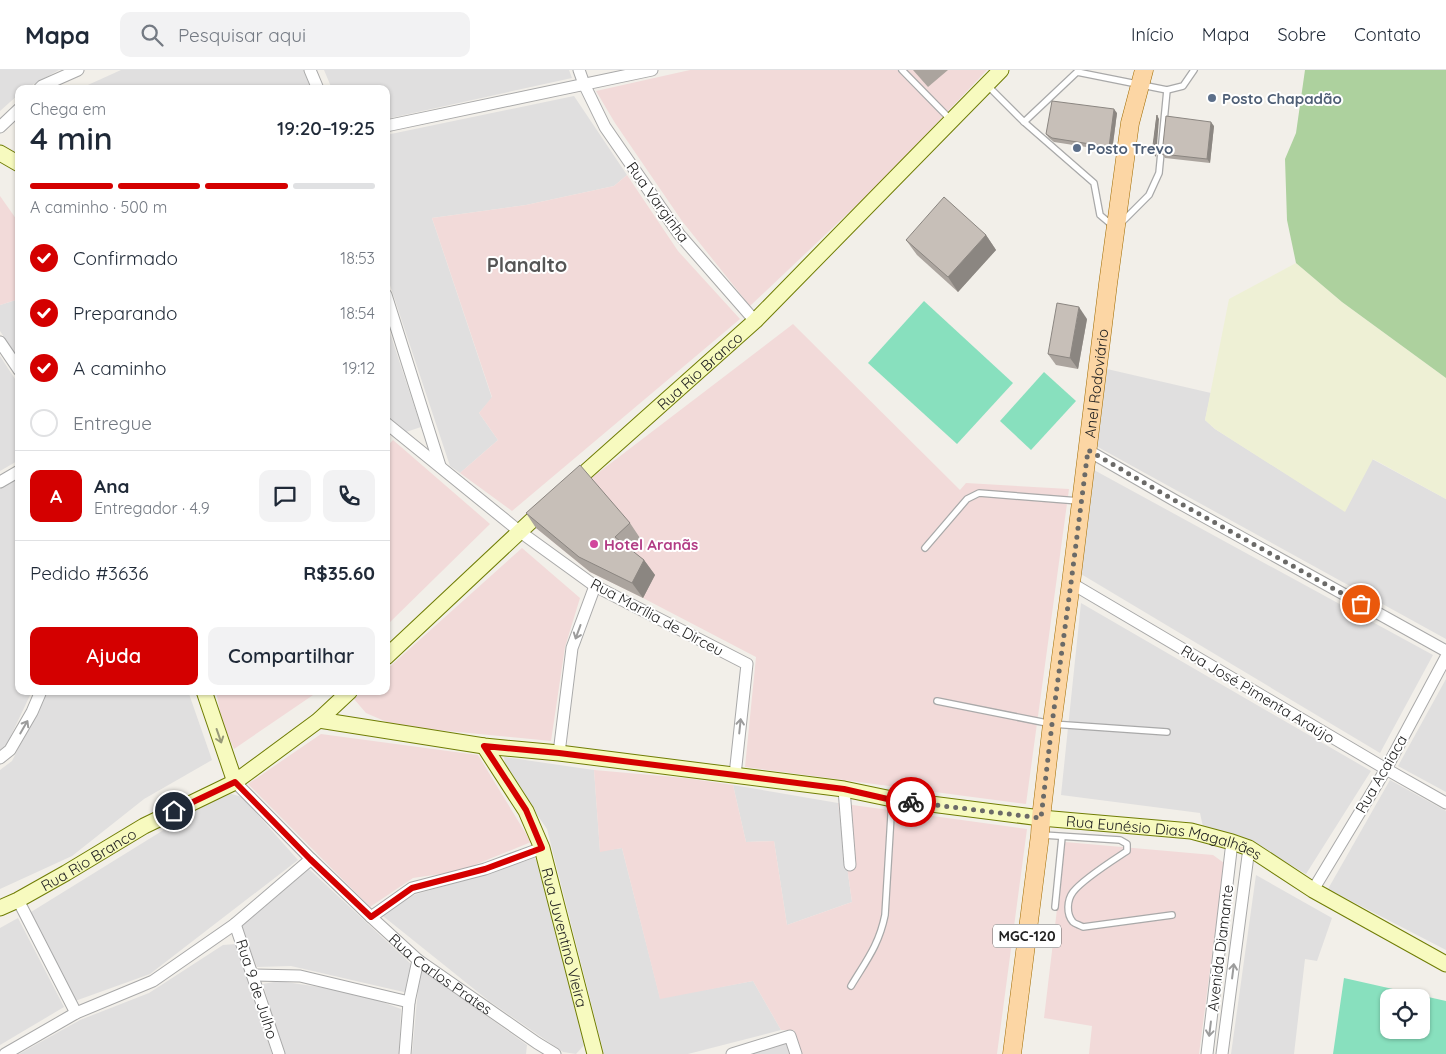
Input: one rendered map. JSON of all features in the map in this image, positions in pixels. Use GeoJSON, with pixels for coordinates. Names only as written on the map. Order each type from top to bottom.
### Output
{"type":"FeatureCollection","features":[{"type":"Feature","properties":{"kind":"main road","name":"Rua Rio Branco"},"geometry":{"type":"LineString","coordinates":[[390,653],[519,531],[755,321],[1001,70]]}},
{"type":"Feature","properties":{"kind":"main road","name":"Anel Rodoviário"},"geometry":{"type":"LineString","coordinates":[[1012,1054],[1052,724],[1130,123],[1143,78]]}},
{"type":"Feature","properties":{"kind":"main road"},"geometry":{"type":"LineString","coordinates":[[0,153],[15,162]]}},
{"type":"Feature","properties":{"kind":"main road","name":"Rua Carlos Prates"},"geometry":{"type":"LineString","coordinates":[[205,695],[235,782]]}},
{"type":"Feature","properties":{"kind":"main road","name":"Rua Rio Branco"},"geometry":{"type":"LineString","coordinates":[[0,908],[66,873],[144,826],[235,782],[319,720],[346,695]]}},
{"type":"Feature","properties":{"kind":"main road","name":"Rua Eunésio Dias Magalhães"},"geometry":{"type":"LineString","coordinates":[[319,720],[484,746],[559,753],[844,789],[892,800],[1041,818],[1191,831],[1248,848],[1313,890],[1446,964]]}},
{"type":"Feature","properties":{"kind":"main road","name":"Rua Juventino Vieira"},"geometry":{"type":"LineString","coordinates":[[484,746],[526,810],[542,848],[592,1051]]}},
{"type":"Feature","properties":{"kind":"street"},"geometry":{"type":"LineString","coordinates":[[44,85],[78,70]]}},
{"type":"Feature","properties":{"kind":"street"},"geometry":{"type":"LineString","coordinates":[[310,70],[316,85]]}},
{"type":"Feature","properties":{"kind":"street","name":"Rua Varginha"},"geometry":{"type":"LineString","coordinates":[[579,70],[605,127],[679,234],[755,321]]}},
{"type":"Feature","properties":{"kind":"street"},"geometry":{"type":"LineString","coordinates":[[390,125],[652,70]]}},
{"type":"Feature","properties":{"kind":"street"},"geometry":{"type":"LineString","coordinates":[[0,127],[15,113]]}},
{"type":"Feature","properties":{"kind":"street"},"geometry":{"type":"LineString","coordinates":[[390,308],[440,466]]}},
{"type":"Feature","properties":{"kind":"street"},"geometry":{"type":"LineString","coordinates":[[0,342],[15,364]]}},
{"type":"Feature","properties":{"kind":"street","name":"Rua Marília de Dirceu"},"geometry":{"type":"LineString","coordinates":[[390,426],[519,531],[595,586],[747,664],[735,775]]}},
{"type":"Feature","properties":{"kind":"street"},"geometry":{"type":"LineString","coordinates":[[1088,450],[1446,651]]}},
{"type":"Feature","properties":{"kind":"street"},"geometry":{"type":"LineString","coordinates":[[0,482],[15,473]]}},
{"type":"Feature","properties":{"kind":"street","name":"Rua José Pimenta Araújo"},"geometry":{"type":"LineString","coordinates":[[1071,583],[1446,803]]}},
{"type":"Feature","properties":{"kind":"street"},"geometry":{"type":"LineString","coordinates":[[559,753],[572,648],[595,586]]}},
{"type":"Feature","properties":{"kind":"street","name":"Rua Acaiaca"},"geometry":{"type":"LineString","coordinates":[[1313,890],[1386,769],[1446,657]]}},
{"type":"Feature","properties":{"kind":"street"},"geometry":{"type":"LineString","coordinates":[[0,758],[10,750],[32,712],[39,695]]}},
{"type":"Feature","properties":{"kind":"street","name":"Rua Carlos Prates"},"geometry":{"type":"LineString","coordinates":[[235,782],[310,859],[418,960],[537,1048],[555,1054]]}},
{"type":"Feature","properties":{"kind":"street"},"geometry":{"type":"LineString","coordinates":[[844,789],[850,865]]}},
{"type":"Feature","properties":{"kind":"street","name":"Avenida Diamante"},"geometry":{"type":"LineString","coordinates":[[1207,1054],[1232,842]]}},
{"type":"Feature","properties":{"kind":"street"},"geometry":{"type":"LineString","coordinates":[[371,917],[412,888],[485,869],[542,848]]}},
{"type":"Feature","properties":{"kind":"street","name":"Avenida Diamante"},"geometry":{"type":"LineString","coordinates":[[1222,1054],[1248,848]]}},
{"type":"Feature","properties":{"kind":"street"},"geometry":{"type":"LineString","coordinates":[[5,1054],[76,1013],[153,981],[235,924],[310,859]]}},
{"type":"Feature","properties":{"kind":"street"},"geometry":{"type":"LineString","coordinates":[[18,900],[76,1013]]}},
{"type":"Feature","properties":{"kind":"street","name":"Rua 9 de Julho"},"geometry":{"type":"LineString","coordinates":[[235,924],[254,975],[279,1054]]}},
{"type":"Feature","properties":{"kind":"street"},"geometry":{"type":"LineString","coordinates":[[405,1054],[409,1002],[418,960]]}},
{"type":"Feature","properties":{"kind":"street"},"geometry":{"type":"LineString","coordinates":[[254,975],[300,976],[409,1002]]}},
{"type":"Feature","properties":{"kind":"street"},"geometry":{"type":"LineString","coordinates":[[732,1054],[790,1036],[796,1054]]}},
{"type":"Feature","properties":{"kind":"lane"},"geometry":{"type":"LineString","coordinates":[[902,70],[952,121]]}},
{"type":"Feature","properties":{"kind":"lane"},"geometry":{"type":"LineString","coordinates":[[1024,122],[1077,72],[1143,78],[1167,90],[1182,86],[1194,70]]}},
{"type":"Feature","properties":{"kind":"lane"},"geometry":{"type":"LineString","coordinates":[[986,85],[1024,122],[1094,183],[1100,215],[1116,228],[1149,195],[1159,173],[1167,90]]}},
{"type":"Feature","properties":{"kind":"lane"},"geometry":{"type":"LineString","coordinates":[[926,548],[967,500],[979,493],[1081,502]]}},
{"type":"Feature","properties":{"kind":"lane"},"geometry":{"type":"LineString","coordinates":[[937,701],[1052,724],[1167,732]]}},
{"type":"Feature","properties":{"kind":"lane"},"geometry":{"type":"LineString","coordinates":[[851,986],[876,946],[882,931],[885,915],[892,800]]}},
{"type":"Feature","properties":{"kind":"lane"},"geometry":{"type":"LineString","coordinates":[[1040,835],[1120,840],[1128,847],[1127,850],[1071,894],[1068,915],[1074,923],[1084,927],[1172,915]]}},
{"type":"Feature","properties":{"kind":"lane"},"geometry":{"type":"LineString","coordinates":[[1055,906],[1062,837]]}},
{"type":"Feature","properties":{"kind":"shaded area"},"geometry":{"type":"Polygon","coordinates":[[[0,70],[59,70],[32,85],[15,85],[15,98],[0,111],[0,70]]]}},
{"type":"Feature","properties":{"kind":"shaded area"},"geometry":{"type":"Polygon","coordinates":[[[121,70],[304,70],[310,85],[88,85],[121,70]]]}},
{"type":"Feature","properties":{"kind":"shaded area"},"geometry":{"type":"Polygon","coordinates":[[[324,70],[569,70],[572,78],[390,118],[390,85],[330,85],[324,70]]]}},
{"type":"Feature","properties":{"kind":"shaded area"},"geometry":{"type":"Polygon","coordinates":[[[690,70],[987,70],[881,182],[750,306],[682,221],[615,123],[596,91],[690,70]]]}},
{"type":"Feature","properties":{"kind":"shaded area"},"geometry":{"type":"Polygon","coordinates":[[[574,96],[627,175],[614,186],[526,205],[432,218],[492,398],[479,413],[498,440],[460,473],[450,466],[390,285],[390,134],[574,96]]]}},
{"type":"Feature","properties":{"kind":"shaded area"},"geometry":{"type":"Polygon","coordinates":[[[627,175],[678,251],[740,319],[512,511],[460,473],[498,440],[479,413],[492,397],[432,218],[526,205],[614,186],[627,175]]]}},
{"type":"Feature","properties":{"kind":"shaded area"},"geometry":{"type":"Polygon","coordinates":[[[0,196],[15,217],[15,300],[0,305],[0,196]]]}},
{"type":"Feature","properties":{"kind":"shaded area"},"geometry":{"type":"Polygon","coordinates":[[[15,300],[15,354],[0,331],[0,305],[15,300]]]}},
{"type":"Feature","properties":{"kind":"shaded area"},"geometry":{"type":"Polygon","coordinates":[[[793,324],[960,490],[966,483],[1069,489],[1026,804],[745,767],[756,657],[590,572],[536,528],[590,479],[793,324]]]}},
{"type":"Feature","properties":{"kind":"shaded area"},"geometry":{"type":"Polygon","coordinates":[[[390,333],[421,427],[406,432],[390,418],[390,333]]]}},
{"type":"Feature","properties":{"kind":"shaded area"},"geometry":{"type":"Polygon","coordinates":[[[0,356],[15,379],[15,462],[0,471],[0,356]]]}},
{"type":"Feature","properties":{"kind":"shaded area"},"geometry":{"type":"Polygon","coordinates":[[[1107,369],[1211,393],[1205,420],[1215,429],[1345,511],[1372,459],[1446,499],[1446,639],[1096,446],[1107,369]]]}},
{"type":"Feature","properties":{"kind":"shaded area"},"geometry":{"type":"Polygon","coordinates":[[[393,440],[490,524],[390,622],[390,443],[393,440]]]}},
{"type":"Feature","properties":{"kind":"shaded area"},"geometry":{"type":"Polygon","coordinates":[[[1094,470],[1433,655],[1380,753],[1081,574],[1094,470]]]}},
{"type":"Feature","properties":{"kind":"shaded area"},"geometry":{"type":"Polygon","coordinates":[[[15,479],[15,695],[30,695],[7,744],[0,750],[0,488],[15,479]]]}},
{"type":"Feature","properties":{"kind":"shaded area"},"geometry":{"type":"Polygon","coordinates":[[[522,548],[580,598],[565,647],[551,741],[396,726],[366,713],[354,699],[358,695],[390,695],[390,666],[522,548]]]}},
{"type":"Feature","properties":{"kind":"shaded area"},"geometry":{"type":"Polygon","coordinates":[[[1081,603],[1371,771],[1306,874],[1240,836],[1203,827],[1200,813],[1061,795],[1081,603]]]}},
{"type":"Feature","properties":{"kind":"shaded area"},"geometry":{"type":"Polygon","coordinates":[[[1446,679],[1446,792],[1398,766],[1446,679]]]}},
{"type":"Feature","properties":{"kind":"shaded area"},"geometry":{"type":"Polygon","coordinates":[[[45,695],[189,695],[212,760],[144,799],[72,856],[0,889],[0,770],[12,761],[45,695]]]}},
{"type":"Feature","properties":{"kind":"shaded area"},"geometry":{"type":"Polygon","coordinates":[[[217,695],[313,695],[234,749],[222,722],[217,695]]]}},
{"type":"Feature","properties":{"kind":"shaded area"},"geometry":{"type":"Polygon","coordinates":[[[321,734],[478,755],[531,842],[460,871],[413,878],[370,907],[248,784],[321,734]]]}},
{"type":"Feature","properties":{"kind":"shaded area"},"geometry":{"type":"Polygon","coordinates":[[[504,757],[594,770],[600,851],[622,848],[660,998],[753,981],[781,1030],[688,1054],[604,1054],[547,829],[506,770],[504,757]]]}},
{"type":"Feature","properties":{"kind":"shaded area"},"geometry":{"type":"Polygon","coordinates":[[[594,770],[685,778],[733,785],[746,842],[774,841],[787,925],[852,902],[838,803],[1027,829],[997,1054],[802,1054],[794,1030],[781,1030],[753,981],[660,999],[622,848],[600,852],[594,770]]]}},
{"type":"Feature","properties":{"kind":"shaded area"},"geometry":{"type":"Polygon","coordinates":[[[1390,780],[1446,811],[1446,950],[1328,889],[1390,780]]]}},
{"type":"Feature","properties":{"kind":"shaded area"},"geometry":{"type":"Polygon","coordinates":[[[733,785],[838,803],[852,902],[787,925],[774,841],[746,842],[733,785]]]}},
{"type":"Feature","properties":{"kind":"shaded area"},"geometry":{"type":"Polygon","coordinates":[[[225,792],[242,797],[298,860],[150,974],[75,1001],[31,912],[225,792]]]}},
{"type":"Feature","properties":{"kind":"shaded area"},"geometry":{"type":"Polygon","coordinates":[[[1065,842],[1213,855],[1224,863],[1199,1054],[1089,1054],[1092,1026],[1044,1018],[1065,842]]]}},
{"type":"Feature","properties":{"kind":"shaded area"},"geometry":{"type":"Polygon","coordinates":[[[534,858],[538,861],[586,1043],[576,1054],[563,1052],[489,1001],[383,916],[406,898],[534,858]]]}},
{"type":"Feature","properties":{"kind":"shaded area"},"geometry":{"type":"Polygon","coordinates":[[[309,869],[411,964],[408,993],[291,966],[257,967],[241,926],[309,869]]]}},
{"type":"Feature","properties":{"kind":"shaded area"},"geometry":{"type":"Polygon","coordinates":[[[1256,875],[1332,918],[1317,961],[1305,959],[1294,1054],[1231,1054],[1256,875]]]}},
{"type":"Feature","properties":{"kind":"shaded area"},"geometry":{"type":"Polygon","coordinates":[[[18,918],[64,1007],[0,1045],[0,928],[18,918]]]}},
{"type":"Feature","properties":{"kind":"shaded area"},"geometry":{"type":"Polygon","coordinates":[[[236,944],[272,1054],[19,1054],[80,1020],[149,993],[223,945],[236,944]]]}},
{"type":"Feature","properties":{"kind":"shaded area"},"geometry":{"type":"Polygon","coordinates":[[[420,968],[527,1045],[526,1054],[412,1054],[420,968]]]}},
{"type":"Feature","properties":{"kind":"shaded area"},"geometry":{"type":"Polygon","coordinates":[[[279,981],[359,993],[401,1009],[399,1054],[284,1054],[263,984],[279,981]]]}},
{"type":"Feature","properties":{"kind":"shaded area"},"geometry":{"type":"Polygon","coordinates":[[[786,1042],[789,1054],[746,1054],[786,1042]]]}},
{"type":"Feature","properties":{"kind":"green space"},"geometry":{"type":"Polygon","coordinates":[[[1305,70],[1446,70],[1446,378],[1342,302],[1296,263],[1287,220],[1285,159],[1296,133],[1305,70]]]}},
{"type":"Feature","properties":{"kind":"green space"},"geometry":{"type":"Polygon","coordinates":[[[1296,263],[1342,302],[1446,378],[1446,499],[1373,459],[1345,512],[1215,429],[1205,420],[1229,299],[1296,263]]]}},
{"type":"Feature","properties":{"kind":"green space"},"geometry":{"type":"Polygon","coordinates":[[[924,301],[1013,383],[957,444],[868,363],[924,301]]]}},
{"type":"Feature","properties":{"kind":"green space"},"geometry":{"type":"Polygon","coordinates":[[[1044,372],[1076,401],[1031,450],[1000,421],[1044,372]]]}},
{"type":"Feature","properties":{"kind":"green space"},"geometry":{"type":"Polygon","coordinates":[[[1344,978],[1393,989],[1380,989],[1380,1039],[1430,1039],[1430,997],[1446,1001],[1446,1054],[1333,1054],[1344,978]]]}},
{"type":"Feature","properties":{"kind":"building"},"geometry":{"type":"Polygon","coordinates":[[[1052,101],[1114,109],[1109,147],[1052,138],[1046,134],[1052,101]]]}},
{"type":"Feature","properties":{"kind":"building"},"geometry":{"type":"Polygon","coordinates":[[[1157,115],[1153,153],[1152,153],[1157,115]]]}},
{"type":"Feature","properties":{"kind":"building"},"geometry":{"type":"Polygon","coordinates":[[[1166,116],[1211,122],[1207,159],[1162,154],[1166,116]]]}},
{"type":"Feature","properties":{"kind":"building"},"geometry":{"type":"Polygon","coordinates":[[[944,197],[986,235],[948,277],[906,240],[944,197]]]}},
{"type":"Feature","properties":{"kind":"building"},"geometry":{"type":"Polygon","coordinates":[[[1057,303],[1079,307],[1070,358],[1048,354],[1057,303]]]}},
{"type":"Feature","properties":{"kind":"building","name":"Hotel Aranãs"},"geometry":{"type":"Polygon","coordinates":[[[580,465],[630,523],[615,537],[644,560],[632,583],[579,557],[526,513],[580,465]]]}},
{"type":"Feature","properties":{"kind":"way so far"},"geometry":{"type":"LineString","coordinates":[[911,802],[1041,818],[1088,450],[1361,604]]}},
{"type":"Feature","properties":{"kind":"place","name":"Posto Chapadão"},"geometry":{"type":"Point","coordinates":[1212,98]}},
{"type":"Feature","properties":{"kind":"place","name":"Posto Trevo"},"geometry":{"type":"Point","coordinates":[1077,148]}},
{"type":"Feature","properties":{"kind":"place","name":"Hotel Aranãs"},"geometry":{"type":"Point","coordinates":[594,544]}},
{"type":"Feature","properties":{"kind":"district","name":"Planalto"},"geometry":{"type":"Point","coordinates":[527,264]}},
{"type":"Feature","properties":{"kind":"route"},"geometry":{"type":"LineString","coordinates":[[174,811],[235,782],[310,859],[371,917],[412,888],[485,869],[542,848],[526,810],[484,746],[559,753],[844,789],[892,800],[911,802]]}}]}
